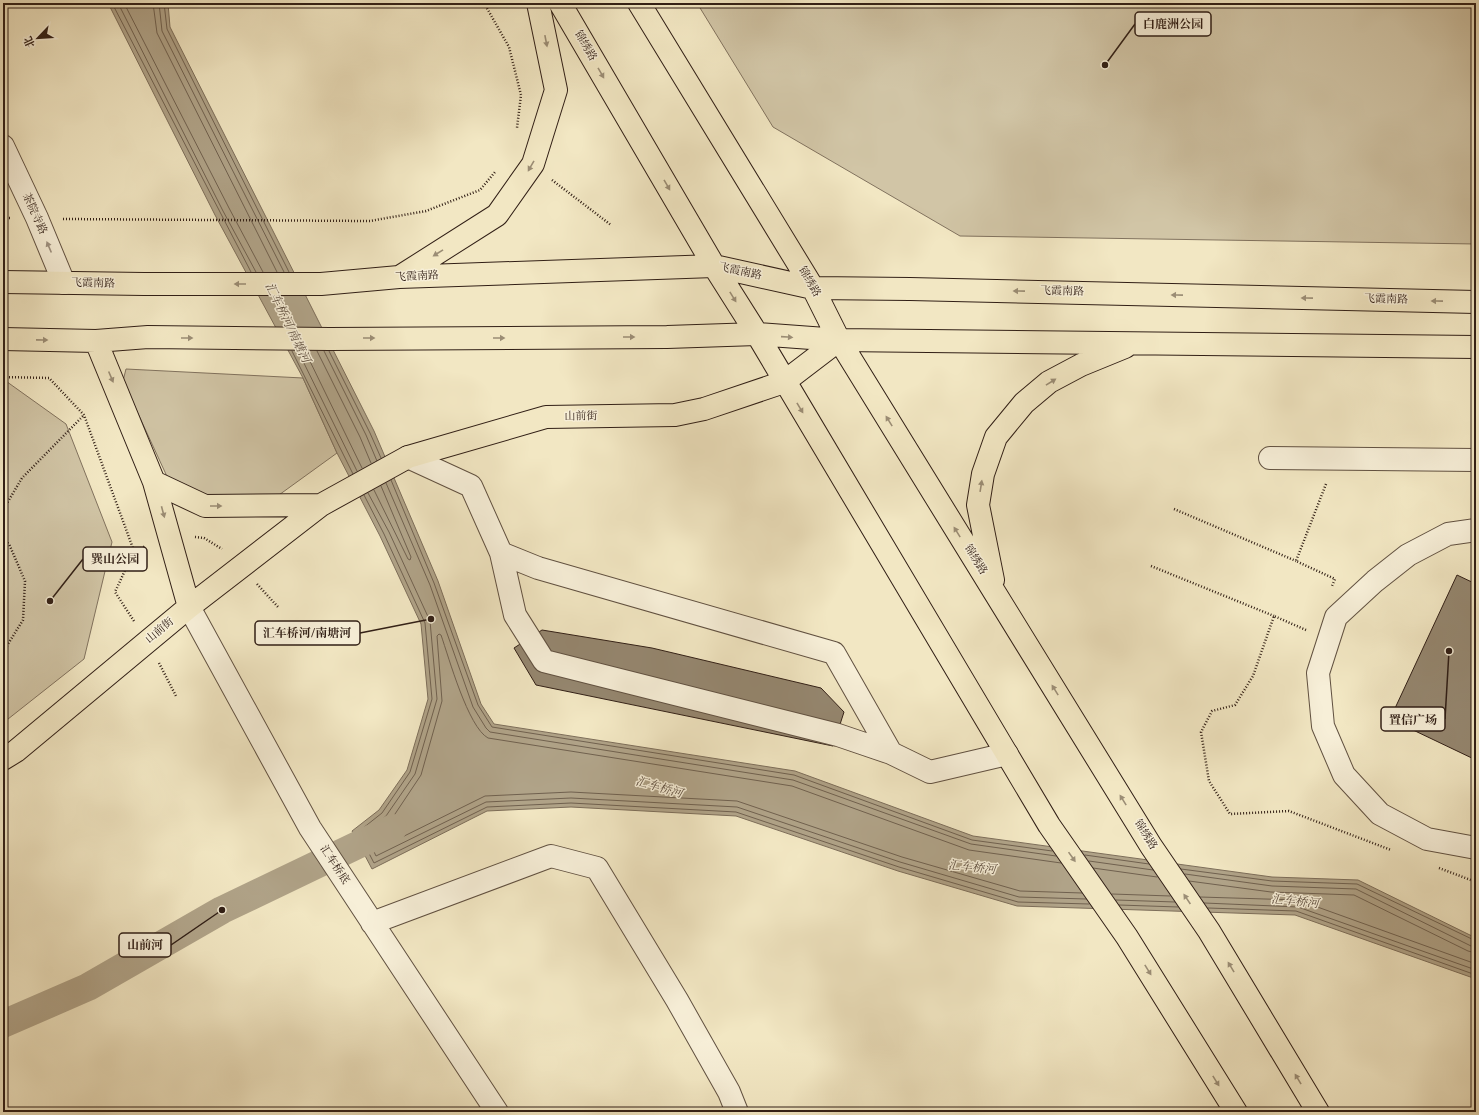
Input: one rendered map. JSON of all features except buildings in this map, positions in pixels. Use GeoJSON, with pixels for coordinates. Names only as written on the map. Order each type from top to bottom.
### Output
{"type":"FeatureCollection","features":[{"type":"Feature","properties":{"kind":"main road"},"geometry":{"type":"LineString","coordinates":[[399,277],[497,215],[533,164],[556,90],[538,3]]}},
{"type":"Feature","properties":{"kind":"main road","name":"锦绣路"},"geometry":{"type":"LineString","coordinates":[[560,3],[714,266],[757,334],[784,382],[1049,825],[1127,937],[1236,1112]]}},
{"type":"Feature","properties":{"kind":"main road","name":"锦绣路"},"geometry":{"type":"LineString","coordinates":[[639,3],[813,288],[840,340],[1151,846],[1209,931],[1318,1112]]}},
{"type":"Feature","properties":{"kind":"main road","name":"飞霞南路"},"geometry":{"type":"LineString","coordinates":[[3,282],[321,284],[399,277],[714,266],[813,288],[1476,302]]}},
{"type":"Feature","properties":{"kind":"main road"},"geometry":{"type":"LineString","coordinates":[[3,339],[96,342],[148,337],[667,337],[757,334],[840,340],[1476,347]]}},
{"type":"Feature","properties":{"kind":"main road","name":"山前街"},"geometry":{"type":"LineString","coordinates":[[3,759],[16,751],[189,607],[325,503],[408,457],[546,417],[675,415],[704,409],[784,382],[840,340]]}},
{"type":"Feature","properties":{"kind":"main road"},"geometry":{"type":"LineString","coordinates":[[96,342],[154,482],[189,607]]}},
{"type":"Feature","properties":{"kind":"main road"},"geometry":{"type":"LineString","coordinates":[[995,593],[978,505],[983,474],[996,437],[1024,403],[1049,382],[1081,365],[1134,343]]}},
{"type":"Feature","properties":{"kind":"main road","name":"山前街"},"geometry":{"type":"LineString","coordinates":[[154,482],[205,506],[325,503]]}},
{"type":"Feature","properties":{"kind":"street","name":"茶院寺路"},"geometry":{"type":"LineString","coordinates":[[3,146],[37,218],[64,283]]}},
{"type":"Feature","properties":{"kind":"street"},"geometry":{"type":"LineString","coordinates":[[408,457],[471,486],[501,553],[515,615],[544,661],[838,735],[891,753],[930,772],[1007,754]]}},
{"type":"Feature","properties":{"kind":"street"},"geometry":{"type":"LineString","coordinates":[[1270,458],[1476,460]]}},
{"type":"Feature","properties":{"kind":"street"},"geometry":{"type":"LineString","coordinates":[[1476,530],[1448,534],[1408,555],[1375,581],[1328,613],[1318,673],[1323,726],[1344,775],[1380,814],[1427,839],[1476,848]]}},
{"type":"Feature","properties":{"kind":"street"},"geometry":{"type":"LineString","coordinates":[[501,553],[538,568],[834,654],[891,753]]}},
{"type":"Feature","properties":{"kind":"street","name":"汇车桥底"},"geometry":{"type":"LineString","coordinates":[[189,607],[310,828],[497,1112]]}},
{"type":"Feature","properties":{"kind":"street"},"geometry":{"type":"LineString","coordinates":[[372,924],[551,856],[598,868],[678,1000],[728,1092],[737,1112]]}},
{"type":"Feature","properties":{"kind":"path"},"geometry":{"type":"LineString","coordinates":[[3,218],[370,221],[426,211],[480,190],[499,166]]}},
{"type":"Feature","properties":{"kind":"path"},"geometry":{"type":"LineString","coordinates":[[3,510],[22,478],[84,415]]}},
{"type":"Feature","properties":{"kind":"path"},"geometry":{"type":"LineString","coordinates":[[1174,509],[1296,561]]}},
{"type":"Feature","properties":{"kind":"path"},"geometry":{"type":"LineString","coordinates":[[3,539],[9,544],[25,581],[23,620],[3,654]]}},
{"type":"Feature","properties":{"kind":"path"},"geometry":{"type":"LineString","coordinates":[[1151,566],[1274,616]]}},
{"type":"Feature","properties":{"kind":"shaded area"},"geometry":{"type":"Polygon","coordinates":[[[697,3],[1476,3],[1476,244],[960,236],[773,127],[697,3]]]}},
{"type":"Feature","properties":{"kind":"shaded area"},"geometry":{"type":"Polygon","coordinates":[[[126,369],[303,378],[337,453],[272,500],[224,500],[170,483],[123,381],[126,369]]]}},
{"type":"Feature","properties":{"kind":"shaded area"},"geometry":{"type":"Polygon","coordinates":[[[3,379],[66,424],[112,542],[84,659],[3,723],[3,379]]]}},
{"type":"Feature","properties":{"kind":"water","name":"汇车桥河"},"geometry":{"type":"Polygon","coordinates":[[[108,3],[168,3],[170,27],[374,431],[438,581],[481,704],[494,724],[795,771],[973,836],[1272,877],[1358,880],[1476,938],[1476,979],[1295,915],[1017,906],[898,871],[736,816],[571,807],[487,811],[372,869],[352,831],[379,810],[407,770],[428,699],[421,624],[380,536],[337,453],[303,378],[215,215],[108,3]]]}},
{"type":"Feature","properties":{"kind":"waterway"},"geometry":{"type":"LineString","coordinates":[[3,1024],[88,987],[222,910],[393,828]]}},
{"type":"Feature","properties":{"kind":"place","name":"白鹿洲公园"},"geometry":{"type":"Point","coordinates":[1105,65]}},
{"type":"Feature","properties":{"kind":"place","name":"巽山公园"},"geometry":{"type":"Point","coordinates":[50,601]}},
{"type":"Feature","properties":{"kind":"place","name":"汇车桥河/南塘河"},"geometry":{"type":"Point","coordinates":[431,619]}},
{"type":"Feature","properties":{"kind":"place","name":"置信广场"},"geometry":{"type":"Point","coordinates":[1449,651]}},
{"type":"Feature","properties":{"kind":"place","name":"山前河"},"geometry":{"type":"Point","coordinates":[222,910]}}]}
